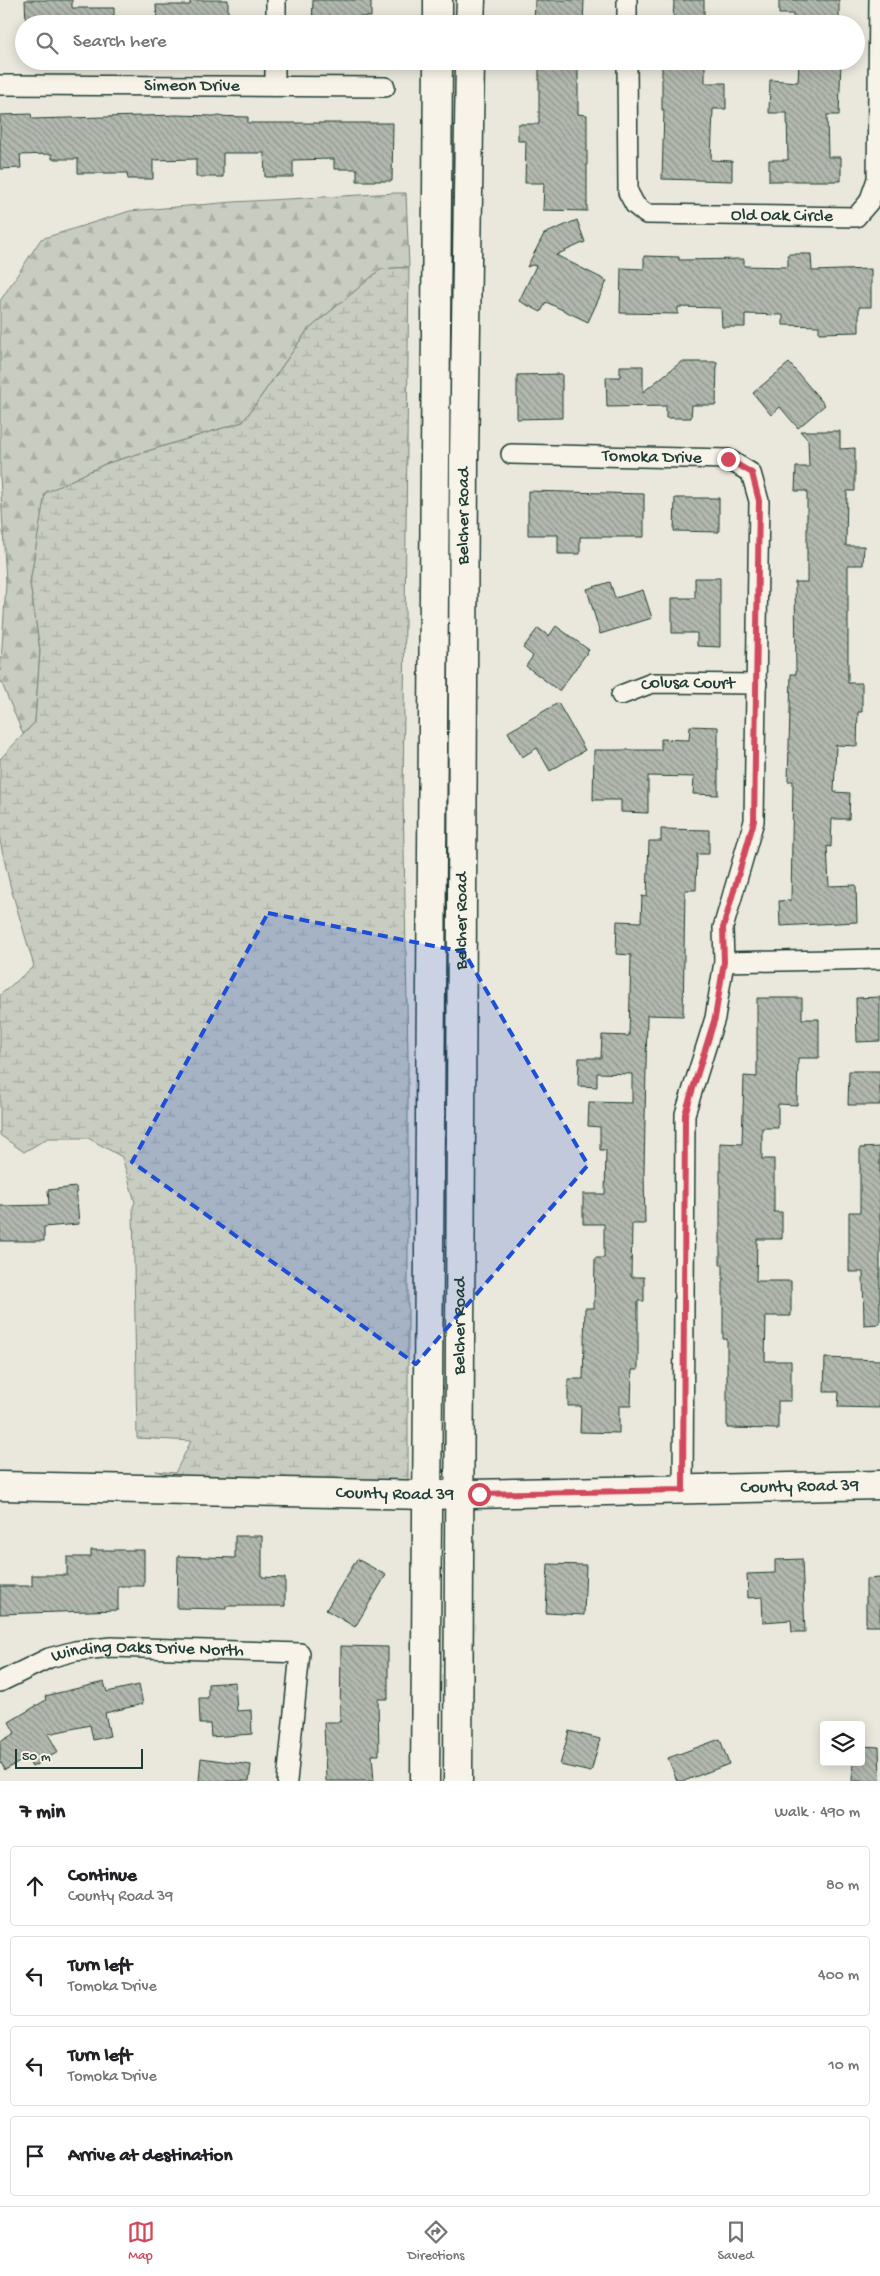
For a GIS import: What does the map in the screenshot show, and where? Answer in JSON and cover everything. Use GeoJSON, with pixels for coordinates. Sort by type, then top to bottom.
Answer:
{"type":"FeatureCollection","features":[{"type":"Feature","properties":{"kind":"main road"},"geometry":{"type":"LineString","coordinates":[[438,0],[438,15]]}},
{"type":"Feature","properties":{"kind":"main road"},"geometry":{"type":"LineString","coordinates":[[470,15],[471,0]]}},
{"type":"Feature","properties":{"kind":"main road","name":"Belcher Road"},"geometry":{"type":"LineString","coordinates":[[425,1781],[438,70]]}},
{"type":"Feature","properties":{"kind":"main road","name":"Belcher Road"},"geometry":{"type":"LineString","coordinates":[[458,1781],[464,469],[470,70]]}},
{"type":"Feature","properties":{"kind":"main road","name":"County Road 39"},"geometry":{"type":"LineString","coordinates":[[0,1486],[460,1494],[880,1485]]}},
{"type":"Feature","properties":{"kind":"street"},"geometry":{"type":"LineString","coordinates":[[276,0],[276,15]]}},
{"type":"Feature","properties":{"kind":"street"},"geometry":{"type":"LineString","coordinates":[[627,0],[627,15]]}},
{"type":"Feature","properties":{"kind":"street","name":"Old Oak Circle"},"geometry":{"type":"LineString","coordinates":[[627,70],[628,192],[635,205],[646,214],[856,217],[869,202],[878,179],[879,0]]}},
{"type":"Feature","properties":{"kind":"street"},"geometry":{"type":"LineString","coordinates":[[275,70],[275,86]]}},
{"type":"Feature","properties":{"kind":"street","name":"Simeon Drive"},"geometry":{"type":"LineString","coordinates":[[0,84],[386,87]]}},
{"type":"Feature","properties":{"kind":"street","name":"Tomoka Drive"},"geometry":{"type":"LineString","coordinates":[[511,454],[728,459],[752,473],[759,501],[754,821],[723,928],[724,962],[715,1018],[685,1114],[683,1490]]}},
{"type":"Feature","properties":{"kind":"street","name":"Colusa Court"},"geometry":{"type":"LineString","coordinates":[[621,695],[652,683],[757,684]]}},
{"type":"Feature","properties":{"kind":"street"},"geometry":{"type":"LineString","coordinates":[[724,962],[880,958]]}},
{"type":"Feature","properties":{"kind":"street","name":"Winding Oaks Drive North"},"geometry":{"type":"LineString","coordinates":[[0,1682],[49,1658],[75,1651],[102,1648],[300,1653],[287,1781]]}},
{"type":"Feature","properties":{"kind":"highlighted area"},"geometry":{"type":"Polygon","coordinates":[[[268,913],[464,952],[588,1165],[416,1364],[132,1162],[268,913]]]}},
{"type":"Feature","properties":{"kind":"green space"},"geometry":{"type":"Polygon","coordinates":[[[406,193],[409,267],[381,269],[307,331],[243,422],[105,464],[46,493],[30,583],[40,650],[35,722],[23,734],[0,679],[6,583],[0,475],[0,301],[41,239],[130,211],[233,202],[406,193]]]}},
{"type":"Feature","properties":{"kind":"green space"},"geometry":{"type":"Polygon","coordinates":[[[409,267],[403,796],[408,1056],[408,1484],[223,1481],[169,1475],[155,1471],[175,1473],[191,1441],[137,1438],[133,1207],[135,1202],[122,1157],[88,1138],[48,1138],[24,1152],[0,1135],[0,995],[34,966],[10,885],[0,841],[0,759],[35,722],[40,650],[30,583],[45,493],[105,464],[243,422],[307,331],[381,269],[409,267]]]}},
{"type":"Feature","properties":{"kind":"building"},"geometry":{"type":"Polygon","coordinates":[[[25,0],[72,0],[72,8],[114,8],[114,15],[26,15],[25,0]]]}},
{"type":"Feature","properties":{"kind":"building"},"geometry":{"type":"Polygon","coordinates":[[[190,0],[228,0],[228,15],[157,15],[156,5],[190,5],[190,0]]]}},
{"type":"Feature","properties":{"kind":"building"},"geometry":{"type":"Polygon","coordinates":[[[313,0],[371,0],[371,15],[312,15],[313,0]]]}},
{"type":"Feature","properties":{"kind":"building"},"geometry":{"type":"Polygon","coordinates":[[[535,0],[584,0],[583,15],[534,15],[535,0]]]}},
{"type":"Feature","properties":{"kind":"building"},"geometry":{"type":"Polygon","coordinates":[[[674,0],[704,0],[704,15],[673,15],[674,0]]]}},
{"type":"Feature","properties":{"kind":"building"},"geometry":{"type":"Polygon","coordinates":[[[779,0],[839,0],[839,15],[779,14],[779,0]]]}},
{"type":"Feature","properties":{"kind":"building"},"geometry":{"type":"Polygon","coordinates":[[[539,70],[578,70],[578,114],[587,115],[587,211],[543,210],[544,183],[525,183],[526,141],[518,141],[518,124],[539,124],[539,70]]]}},
{"type":"Feature","properties":{"kind":"building"},"geometry":{"type":"Polygon","coordinates":[[[662,70],[705,70],[705,83],[726,83],[726,109],[713,109],[711,160],[732,161],[732,181],[662,179],[664,110],[662,110],[662,70]]]}},
{"type":"Feature","properties":{"kind":"building"},"geometry":{"type":"Polygon","coordinates":[[[799,70],[841,70],[839,115],[827,115],[828,157],[841,157],[841,181],[769,181],[769,160],[788,160],[787,113],[769,113],[770,80],[798,82],[799,70]]]}},
{"type":"Feature","properties":{"kind":"building"},"geometry":{"type":"Polygon","coordinates":[[[31,114],[32,119],[177,115],[248,117],[248,123],[393,123],[392,181],[357,181],[357,169],[334,169],[334,159],[293,160],[293,177],[265,177],[264,153],[223,153],[223,177],[196,177],[196,159],[153,160],[153,179],[128,179],[127,173],[78,173],[78,159],[52,159],[52,154],[20,155],[21,168],[0,169],[0,115],[31,114]]]}},
{"type":"Feature","properties":{"kind":"building"},"geometry":{"type":"Polygon","coordinates":[[[577,220],[585,242],[556,255],[607,281],[588,322],[546,302],[541,312],[519,301],[536,266],[527,267],[544,234],[577,220]]]}},
{"type":"Feature","properties":{"kind":"building"},"geometry":{"type":"Polygon","coordinates":[[[788,254],[811,254],[812,271],[871,269],[871,307],[859,307],[859,332],[819,333],[819,326],[783,325],[783,315],[745,314],[745,327],[722,327],[721,308],[678,307],[678,314],[620,313],[621,268],[644,269],[644,256],[679,257],[679,260],[744,259],[744,266],[788,267],[788,254]]]}},
{"type":"Feature","properties":{"kind":"building"},"geometry":{"type":"Polygon","coordinates":[[[681,362],[717,362],[716,405],[692,405],[691,418],[666,418],[666,406],[607,407],[606,377],[620,377],[620,366],[643,366],[643,392],[681,362]]]}},
{"type":"Feature","properties":{"kind":"building"},"geometry":{"type":"Polygon","coordinates":[[[789,363],[825,405],[798,428],[780,407],[771,415],[753,393],[789,363]]]}},
{"type":"Feature","properties":{"kind":"building"},"geometry":{"type":"Polygon","coordinates":[[[562,374],[562,418],[517,419],[517,375],[562,374]]]}},
{"type":"Feature","properties":{"kind":"building"},"geometry":{"type":"Polygon","coordinates":[[[800,431],[840,431],[840,449],[855,448],[855,491],[847,491],[846,546],[864,546],[863,565],[848,565],[848,683],[862,683],[862,712],[858,712],[857,746],[836,745],[834,792],[850,793],[849,819],[832,819],[831,847],[827,846],[829,886],[856,885],[857,922],[780,926],[779,901],[791,900],[793,781],[788,781],[791,674],[796,674],[795,582],[807,582],[807,491],[795,491],[796,467],[809,467],[808,440],[800,431]]]}},
{"type":"Feature","properties":{"kind":"building"},"geometry":{"type":"Polygon","coordinates":[[[528,491],[644,494],[644,537],[580,537],[580,554],[558,554],[558,535],[528,535],[528,491]]]}},
{"type":"Feature","properties":{"kind":"building"},"geometry":{"type":"Polygon","coordinates":[[[675,498],[719,498],[719,532],[674,531],[675,498]]]}},
{"type":"Feature","properties":{"kind":"building"},"geometry":{"type":"Polygon","coordinates":[[[695,578],[720,578],[720,647],[697,646],[697,633],[672,633],[672,598],[695,598],[695,578]]]}},
{"type":"Feature","properties":{"kind":"building"},"geometry":{"type":"Polygon","coordinates":[[[610,582],[615,598],[643,590],[652,618],[600,634],[587,589],[610,582]]]}},
{"type":"Feature","properties":{"kind":"building"},"geometry":{"type":"Polygon","coordinates":[[[556,626],[589,650],[559,691],[526,666],[533,656],[523,648],[538,628],[549,636],[556,626]]]}},
{"type":"Feature","properties":{"kind":"building"},"geometry":{"type":"Polygon","coordinates":[[[558,703],[585,750],[550,771],[537,748],[522,757],[508,732],[558,703]]]}},
{"type":"Feature","properties":{"kind":"building"},"geometry":{"type":"Polygon","coordinates":[[[690,726],[718,727],[718,795],[693,794],[694,777],[648,776],[648,813],[621,812],[621,800],[593,800],[594,750],[661,750],[661,739],[689,740],[690,726]]]}},
{"type":"Feature","properties":{"kind":"building"},"geometry":{"type":"Polygon","coordinates":[[[661,829],[709,830],[709,854],[697,854],[696,890],[685,890],[683,1016],[647,1015],[645,1224],[632,1224],[631,1277],[644,1277],[644,1301],[638,1301],[638,1370],[632,1370],[631,1406],[619,1406],[619,1433],[580,1432],[581,1406],[568,1406],[568,1379],[583,1379],[585,1308],[594,1308],[595,1258],[604,1258],[604,1224],[583,1224],[583,1194],[605,1194],[606,1150],[600,1150],[600,1127],[588,1126],[589,1102],[632,1103],[632,1074],[597,1073],[597,1087],[578,1086],[579,1058],[601,1058],[602,1035],[629,1036],[631,955],[616,954],[617,921],[641,922],[642,896],[647,897],[649,841],[661,841],[661,829]]]}},
{"type":"Feature","properties":{"kind":"building"},"geometry":{"type":"Polygon","coordinates":[[[880,997],[880,1041],[857,1042],[856,998],[880,997]]]}},
{"type":"Feature","properties":{"kind":"building"},"geometry":{"type":"Polygon","coordinates":[[[757,998],[802,998],[802,1019],[819,1019],[819,1058],[798,1058],[797,1105],[778,1104],[778,1128],[762,1128],[762,1159],[774,1159],[774,1212],[782,1212],[782,1239],[757,1239],[756,1281],[791,1281],[791,1316],[766,1316],[765,1361],[791,1361],[791,1401],[778,1401],[778,1429],[727,1428],[727,1339],[723,1339],[723,1265],[720,1265],[720,1143],[742,1144],[744,1076],[757,1077],[757,998]]]}},
{"type":"Feature","properties":{"kind":"building"},"geometry":{"type":"Polygon","coordinates":[[[849,1071],[880,1071],[880,1105],[848,1105],[849,1071]]]}},
{"type":"Feature","properties":{"kind":"building"},"geometry":{"type":"Polygon","coordinates":[[[880,1147],[880,1324],[864,1325],[863,1272],[849,1272],[849,1212],[860,1212],[860,1148],[880,1147]]]}},
{"type":"Feature","properties":{"kind":"building"},"geometry":{"type":"Polygon","coordinates":[[[76,1187],[79,1224],[44,1227],[44,1241],[0,1241],[0,1206],[49,1205],[48,1190],[76,1187]]]}},
{"type":"Feature","properties":{"kind":"building"},"geometry":{"type":"Polygon","coordinates":[[[825,1358],[880,1360],[879,1408],[838,1407],[839,1392],[824,1392],[825,1358]]]}},
{"type":"Feature","properties":{"kind":"building"},"geometry":{"type":"Polygon","coordinates":[[[235,1536],[262,1536],[262,1577],[285,1578],[285,1606],[226,1606],[226,1609],[177,1608],[178,1556],[235,1558],[235,1536]]]}},
{"type":"Feature","properties":{"kind":"building"},"geometry":{"type":"Polygon","coordinates":[[[91,1550],[144,1550],[144,1586],[118,1586],[118,1610],[0,1614],[0,1586],[32,1586],[32,1575],[67,1575],[67,1557],[91,1557],[91,1550]]]}},
{"type":"Feature","properties":{"kind":"building"},"geometry":{"type":"Polygon","coordinates":[[[357,1559],[386,1575],[355,1627],[326,1610],[357,1559]]]}},
{"type":"Feature","properties":{"kind":"building"},"geometry":{"type":"Polygon","coordinates":[[[802,1559],[805,1632],[792,1632],[791,1620],[763,1622],[762,1597],[748,1598],[747,1574],[775,1573],[775,1560],[802,1559]]]}},
{"type":"Feature","properties":{"kind":"building"},"geometry":{"type":"Polygon","coordinates":[[[548,1564],[586,1565],[584,1615],[546,1613],[548,1564]]]}},
{"type":"Feature","properties":{"kind":"building"},"geometry":{"type":"Polygon","coordinates":[[[880,1578],[880,1626],[866,1626],[866,1579],[880,1578]]]}},
{"type":"Feature","properties":{"kind":"building"},"geometry":{"type":"Polygon","coordinates":[[[341,1646],[388,1647],[388,1699],[378,1699],[379,1755],[372,1755],[374,1781],[326,1781],[324,1722],[340,1722],[341,1646]]]}},
{"type":"Feature","properties":{"kind":"building"},"geometry":{"type":"Polygon","coordinates":[[[104,1682],[107,1692],[139,1685],[143,1704],[105,1713],[110,1736],[93,1740],[90,1725],[48,1734],[58,1752],[32,1767],[27,1758],[5,1770],[0,1761],[0,1742],[15,1733],[9,1722],[46,1700],[45,1696],[104,1682]]]}},
{"type":"Feature","properties":{"kind":"building"},"geometry":{"type":"Polygon","coordinates":[[[235,1682],[237,1711],[251,1710],[252,1734],[211,1737],[210,1724],[200,1724],[199,1698],[208,1698],[208,1684],[235,1682]]]}},
{"type":"Feature","properties":{"kind":"building"},"geometry":{"type":"Polygon","coordinates":[[[569,1731],[600,1739],[591,1772],[560,1765],[569,1731]]]}},
{"type":"Feature","properties":{"kind":"building"},"geometry":{"type":"Polygon","coordinates":[[[720,1739],[729,1764],[684,1781],[677,1781],[668,1758],[720,1739]]]}},
{"type":"Feature","properties":{"kind":"building"},"geometry":{"type":"Polygon","coordinates":[[[865,1746],[879,1747],[880,1781],[852,1781],[853,1766],[865,1766],[865,1746]]]}},
{"type":"Feature","properties":{"kind":"building"},"geometry":{"type":"Polygon","coordinates":[[[201,1758],[251,1765],[249,1781],[199,1781],[201,1758]]]}},
{"type":"Feature","properties":{"kind":"route"},"geometry":{"type":"LineString","coordinates":[[479,1494],[683,1490],[685,1114],[715,1018],[724,962],[723,928],[754,821],[759,501],[752,473],[728,459]]}}]}
